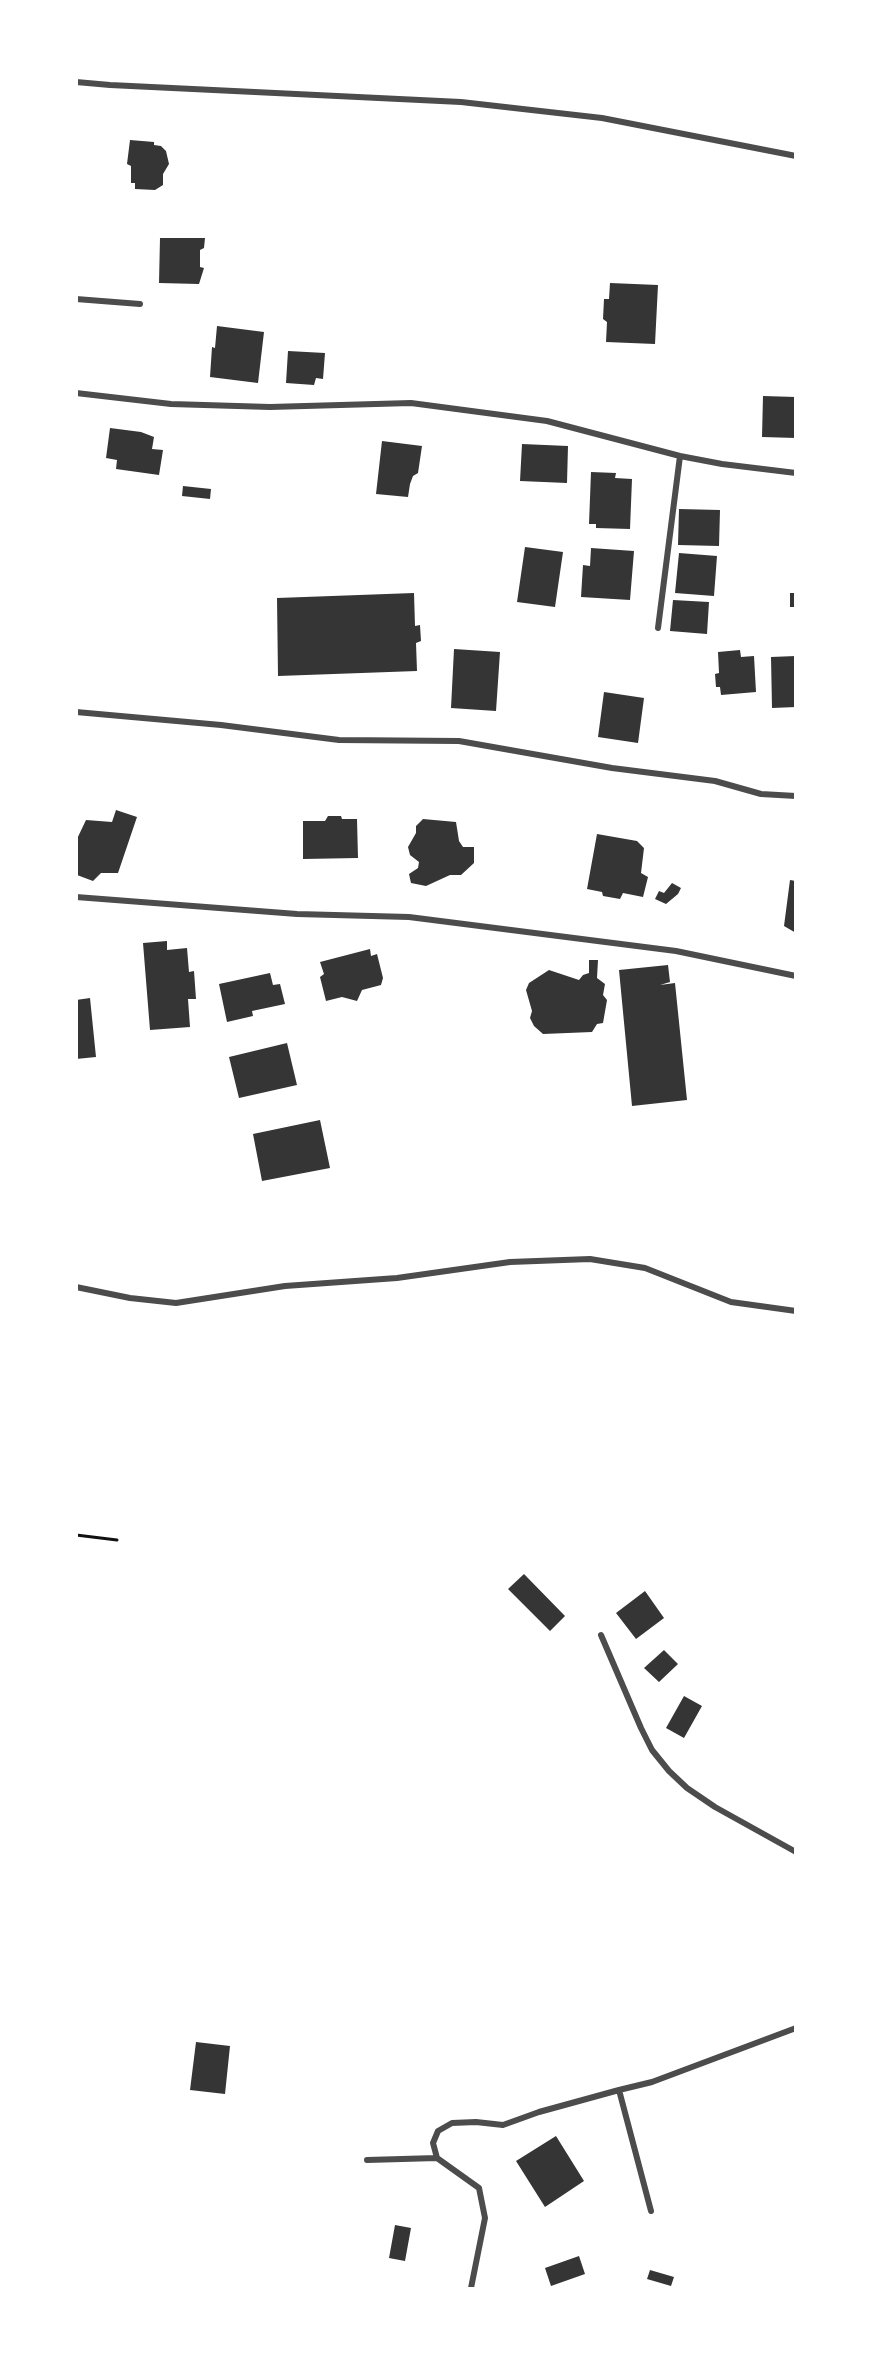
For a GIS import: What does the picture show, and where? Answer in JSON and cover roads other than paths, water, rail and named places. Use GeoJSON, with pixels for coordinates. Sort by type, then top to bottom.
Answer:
{"type":"FeatureCollection","features":[{"type":"Feature","properties":{"kind":"street"},"geometry":{"type":"LineString","coordinates":[[76,82],[110,86],[461,102],[602,118],[795,156]]}},
{"type":"Feature","properties":{"kind":"street"},"geometry":{"type":"LineString","coordinates":[[76,299],[140,304]]}},
{"type":"Feature","properties":{"kind":"street"},"geometry":{"type":"LineString","coordinates":[[76,393],[171,404],[270,407],[411,403],[548,421],[680,456],[795,473]]}},
{"type":"Feature","properties":{"kind":"street"},"geometry":{"type":"LineString","coordinates":[[658,628],[680,456]]}},
{"type":"Feature","properties":{"kind":"street"},"geometry":{"type":"LineString","coordinates":[[76,712],[221,725],[339,740],[459,741],[612,768],[715,781],[761,794],[795,796]]}},
{"type":"Feature","properties":{"kind":"street"},"geometry":{"type":"LineString","coordinates":[[76,897],[297,914],[420,918],[675,951],[795,976]]}},
{"type":"Feature","properties":{"kind":"street"},"geometry":{"type":"LineString","coordinates":[[76,1287],[130,1298],[176,1303],[296,1285],[397,1278],[510,1262],[579,1259],[645,1268],[731,1302],[795,1311]]}},
{"type":"Feature","properties":{"kind":"street"},"geometry":{"type":"LineString","coordinates":[[601,1635],[652,1750],[669,1771],[687,1788],[716,1807],[795,1851]]}},
{"type":"Feature","properties":{"kind":"street"},"geometry":{"type":"LineString","coordinates":[[437,2158],[433,2143],[438,2131],[452,2123],[476,2122],[503,2125],[539,2112],[652,2082],[795,2028]]}},
{"type":"Feature","properties":{"kind":"street"},"geometry":{"type":"LineString","coordinates":[[619,2090],[651,2211]]}},
{"type":"Feature","properties":{"kind":"street"},"geometry":{"type":"LineString","coordinates":[[367,2160],[437,2158],[479,2188],[485,2218],[471,2289]]}}]}
